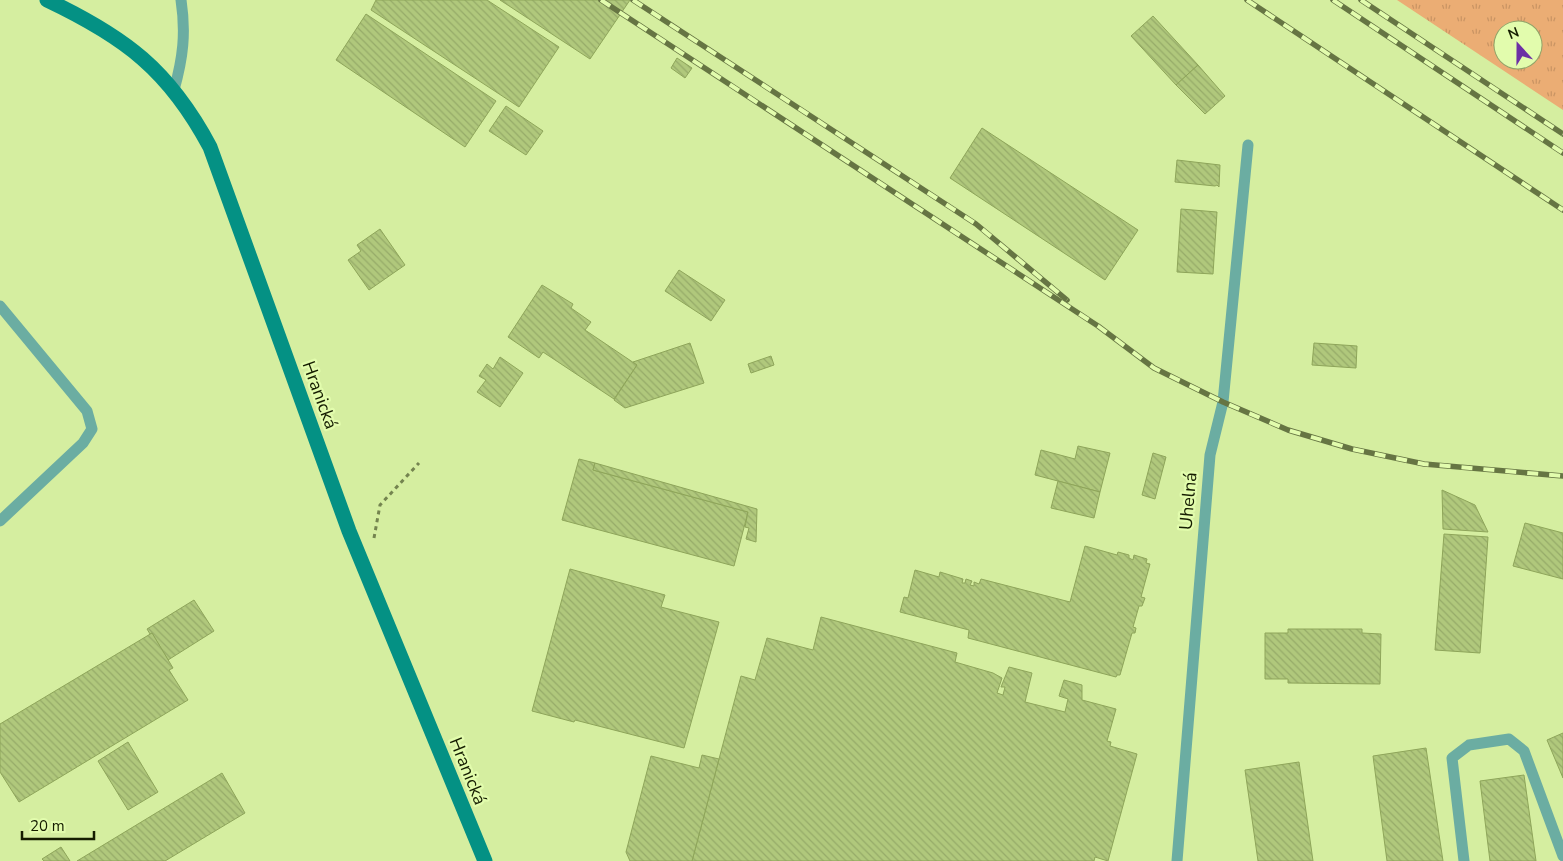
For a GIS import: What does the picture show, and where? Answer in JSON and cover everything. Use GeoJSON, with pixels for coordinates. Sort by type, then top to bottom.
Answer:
{"type":"FeatureCollection","features":[{"type":"Feature","properties":{"kind":"street","name":"Hranická"},"geometry":{"type":"LineString","coordinates":[[47,0],[105,31],[136,52],[155,69],[174,90],[194,118],[210,147],[349,531],[485,861]]}},
{"type":"Feature","properties":{"kind":"lane"},"geometry":{"type":"LineString","coordinates":[[174,90],[181,66],[184,40],[180,0]]}},
{"type":"Feature","properties":{"kind":"lane","name":"Uhelná"},"geometry":{"type":"LineString","coordinates":[[1177,861],[1210,455],[1223,402],[1248,145]]}},
{"type":"Feature","properties":{"kind":"lane"},"geometry":{"type":"LineString","coordinates":[[0,306],[87,411],[92,429],[83,443],[0,521]]}},
{"type":"Feature","properties":{"kind":"lane"},"geometry":{"type":"LineString","coordinates":[[1464,861],[1452,758],[1469,745],[1509,739],[1524,752],[1563,856]]}},
{"type":"Feature","properties":{"kind":"path"},"geometry":{"type":"LineString","coordinates":[[376,546],[374,538],[380,505],[419,463]]}},
{"type":"Feature","properties":{"kind":"green space"},"geometry":{"type":"Polygon","coordinates":[[[1397,0],[1563,0],[1563,110],[1503,70],[1543,70],[1543,20],[1493,20],[1493,64],[1397,0]]]}},
{"type":"Feature","properties":{"kind":"building"},"geometry":{"type":"Polygon","coordinates":[[[376,0],[487,0],[559,47],[519,107],[371,10],[376,0]]]}},
{"type":"Feature","properties":{"kind":"building"},"geometry":{"type":"Polygon","coordinates":[[[500,0],[630,0],[590,59],[500,0]]]}},
{"type":"Feature","properties":{"kind":"building"},"geometry":{"type":"Polygon","coordinates":[[[366,14],[496,101],[465,147],[336,60],[366,14]]]}},
{"type":"Feature","properties":{"kind":"building"},"geometry":{"type":"Polygon","coordinates":[[[1153,16],[1198,65],[1176,85],[1131,36],[1153,16]]]}},
{"type":"Feature","properties":{"kind":"building"},"geometry":{"type":"Polygon","coordinates":[[[677,58],[692,68],[685,78],[671,68],[677,58]]]}},
{"type":"Feature","properties":{"kind":"building"},"geometry":{"type":"Polygon","coordinates":[[[1198,65],[1225,96],[1205,114],[1176,85],[1198,65]]]}},
{"type":"Feature","properties":{"kind":"building"},"geometry":{"type":"Polygon","coordinates":[[[506,106],[543,131],[526,155],[489,131],[506,106]]]}},
{"type":"Feature","properties":{"kind":"building"},"geometry":{"type":"Polygon","coordinates":[[[982,128],[1138,230],[1105,280],[950,178],[982,128]]]}},
{"type":"Feature","properties":{"kind":"building"},"geometry":{"type":"Polygon","coordinates":[[[1177,160],[1220,165],[1219,187],[1217,185],[1175,182],[1177,160]]]}},
{"type":"Feature","properties":{"kind":"building"},"geometry":{"type":"Polygon","coordinates":[[[1181,209],[1217,212],[1213,274],[1177,272],[1181,209]]]}},
{"type":"Feature","properties":{"kind":"building"},"geometry":{"type":"Polygon","coordinates":[[[380,229],[405,265],[369,290],[348,260],[361,251],[357,245],[380,229]]]}},
{"type":"Feature","properties":{"kind":"building"},"geometry":{"type":"Polygon","coordinates":[[[679,270],[725,300],[711,321],[665,291],[679,270]]]}},
{"type":"Feature","properties":{"kind":"building"},"geometry":{"type":"Polygon","coordinates":[[[542,285],[573,304],[571,308],[591,322],[585,330],[637,365],[614,399],[543,352],[539,358],[508,337],[542,285]]]}},
{"type":"Feature","properties":{"kind":"building"},"geometry":{"type":"Polygon","coordinates":[[[690,343],[704,383],[625,408],[614,400],[637,365],[633,362],[690,343]]]}},
{"type":"Feature","properties":{"kind":"building"},"geometry":{"type":"Polygon","coordinates":[[[1314,343],[1357,346],[1356,368],[1312,365],[1314,343]]]}},
{"type":"Feature","properties":{"kind":"building"},"geometry":{"type":"Polygon","coordinates":[[[771,356],[774,365],[751,373],[748,364],[771,356]]]}},
{"type":"Feature","properties":{"kind":"building"},"geometry":{"type":"Polygon","coordinates":[[[500,357],[523,373],[500,407],[477,392],[486,380],[479,376],[487,364],[493,369],[500,357]]]}},
{"type":"Feature","properties":{"kind":"building"},"geometry":{"type":"Polygon","coordinates":[[[1078,446],[1110,453],[1100,492],[1035,475],[1041,450],[1075,459],[1078,446]]]}},
{"type":"Feature","properties":{"kind":"building"},"geometry":{"type":"Polygon","coordinates":[[[1153,453],[1166,457],[1155,499],[1142,495],[1153,453]]]}},
{"type":"Feature","properties":{"kind":"building"},"geometry":{"type":"Polygon","coordinates":[[[579,459],[595,463],[593,470],[748,512],[734,566],[562,520],[579,459]]]}},
{"type":"Feature","properties":{"kind":"building"},"geometry":{"type":"Polygon","coordinates":[[[595,463],[757,509],[756,542],[746,539],[749,528],[745,527],[748,512],[593,470],[595,463]]]}},
{"type":"Feature","properties":{"kind":"building"},"geometry":{"type":"Polygon","coordinates":[[[1058,481],[1100,492],[1094,518],[1051,508],[1058,481]]]}},
{"type":"Feature","properties":{"kind":"building"},"geometry":{"type":"Polygon","coordinates":[[[1442,490],[1475,505],[1488,532],[1443,529],[1442,490]]]}},
{"type":"Feature","properties":{"kind":"building"},"geometry":{"type":"Polygon","coordinates":[[[1525,523],[1563,533],[1563,579],[1513,566],[1525,523]]]}},
{"type":"Feature","properties":{"kind":"building"},"geometry":{"type":"Polygon","coordinates":[[[1444,534],[1488,537],[1480,653],[1435,650],[1444,534]]]}},
{"type":"Feature","properties":{"kind":"building"},"geometry":{"type":"Polygon","coordinates":[[[1085,546],[1117,555],[1118,552],[1129,555],[1129,558],[1133,560],[1134,555],[1147,559],[1146,563],[1150,564],[1141,597],[1145,598],[1142,606],[1139,606],[1133,627],[1136,628],[1135,633],[1132,633],[1120,675],[1116,677],[968,638],[969,630],[900,612],[904,597],[908,598],[915,570],[939,577],[940,572],[963,579],[962,583],[965,583],[966,579],[972,581],[970,585],[974,586],[974,582],[979,584],[981,579],[1070,602],[1085,546]]]}},
{"type":"Feature","properties":{"kind":"building"},"geometry":{"type":"Polygon","coordinates":[[[570,569],[665,595],[661,607],[719,622],[684,748],[532,711],[570,569]]]}},
{"type":"Feature","properties":{"kind":"building"},"geometry":{"type":"Polygon","coordinates":[[[194,600],[214,631],[168,660],[152,633],[150,634],[147,629],[194,600]]]}},
{"type":"Feature","properties":{"kind":"building"},"geometry":{"type":"Polygon","coordinates":[[[821,617],[957,653],[955,662],[993,673],[1002,678],[997,693],[1003,695],[1005,687],[1001,687],[1009,667],[1032,673],[1025,702],[1065,712],[1068,699],[1059,696],[1064,680],[1082,685],[1082,700],[1116,709],[1107,741],[1111,742],[1110,746],[1137,754],[1108,861],[1095,857],[1094,861],[692,861],[741,676],[755,680],[767,638],[813,650],[821,617]]]}},
{"type":"Feature","properties":{"kind":"building"},"geometry":{"type":"Polygon","coordinates":[[[1288,629],[1362,629],[1362,633],[1381,634],[1380,684],[1288,683],[1288,679],[1265,679],[1265,633],[1288,633],[1288,629]]]}},
{"type":"Feature","properties":{"kind":"building"},"geometry":{"type":"Polygon","coordinates":[[[152,633],[173,668],[169,670],[188,700],[19,802],[0,772],[0,724],[152,633]]]}},
{"type":"Feature","properties":{"kind":"building"},"geometry":{"type":"Polygon","coordinates":[[[1563,733],[1563,778],[1547,740],[1563,733]]]}},
{"type":"Feature","properties":{"kind":"building"},"geometry":{"type":"Polygon","coordinates":[[[128,742],[158,792],[128,810],[98,761],[128,742]]]}},
{"type":"Feature","properties":{"kind":"building"},"geometry":{"type":"Polygon","coordinates":[[[1426,748],[1443,861],[1387,861],[1373,756],[1426,748]]]}},
{"type":"Feature","properties":{"kind":"building"},"geometry":{"type":"Polygon","coordinates":[[[702,755],[719,759],[692,861],[630,861],[626,852],[651,756],[699,768],[702,755]]]}},
{"type":"Feature","properties":{"kind":"building"},"geometry":{"type":"Polygon","coordinates":[[[1299,762],[1313,861],[1258,861],[1245,770],[1299,762]]]}},
{"type":"Feature","properties":{"kind":"building"},"geometry":{"type":"Polygon","coordinates":[[[222,773],[245,813],[165,861],[77,861],[222,773]]]}},
{"type":"Feature","properties":{"kind":"building"},"geometry":{"type":"Polygon","coordinates":[[[1524,775],[1536,861],[1490,861],[1480,781],[1524,775]]]}},
{"type":"Feature","properties":{"kind":"building"},"geometry":{"type":"Polygon","coordinates":[[[61,847],[70,861],[44,861],[42,859],[61,847]]]}},
{"type":"Feature","properties":{"kind":"railway"},"geometry":{"type":"LineString","coordinates":[[601,0],[1098,326],[1154,368],[1223,402],[1288,430],[1352,449],[1424,464],[1563,476]]}},
{"type":"Feature","properties":{"kind":"railway"},"geometry":{"type":"LineString","coordinates":[[633,0],[976,224],[1067,300]]}},
{"type":"Feature","properties":{"kind":"railway"},"geometry":{"type":"LineString","coordinates":[[1247,0],[1563,210]]}},
{"type":"Feature","properties":{"kind":"railway"},"geometry":{"type":"LineString","coordinates":[[1333,0],[1563,153]]}},
{"type":"Feature","properties":{"kind":"railway"},"geometry":{"type":"LineString","coordinates":[[1361,0],[1563,134]]}}]}
